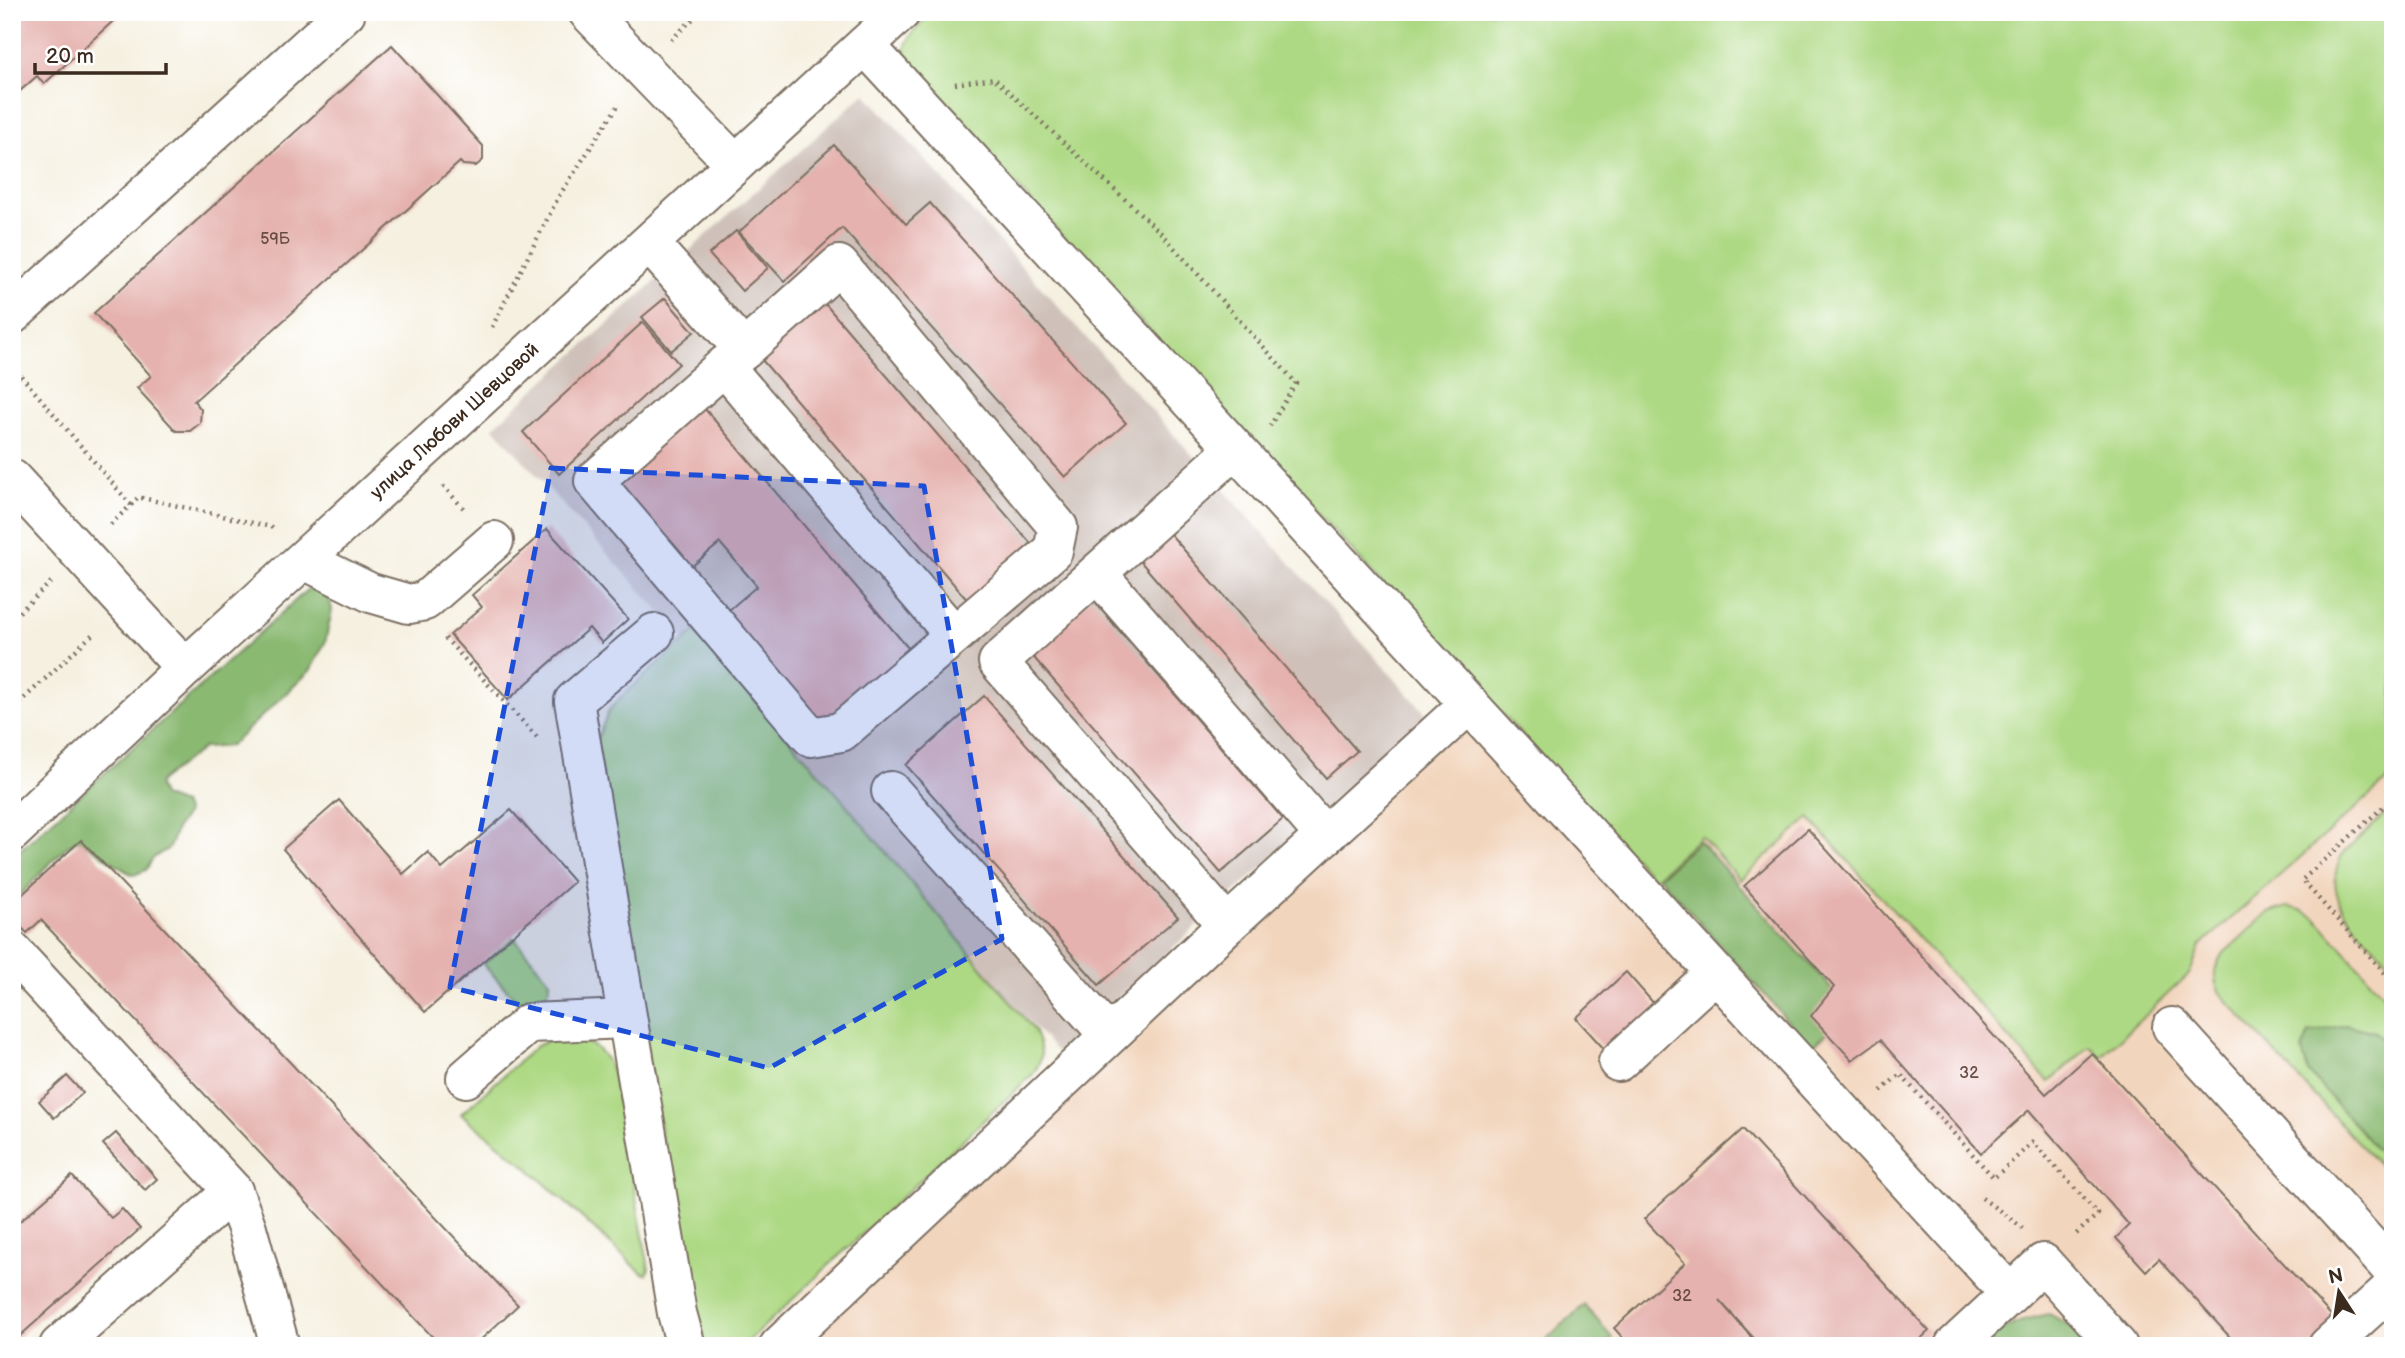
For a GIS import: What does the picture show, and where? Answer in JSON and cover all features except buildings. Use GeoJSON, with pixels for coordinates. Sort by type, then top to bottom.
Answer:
{"type":"FeatureCollection","features":[{"type":"Feature","properties":{"kind":"street"},"geometry":{"type":"LineString","coordinates":[[12,315],[345,12]]}},
{"type":"Feature","properties":{"kind":"street"},"geometry":{"type":"LineString","coordinates":[[588,12],[735,164]]}},
{"type":"Feature","properties":{"kind":"street","name":"улица Любови Шевцовой"},"geometry":{"type":"LineString","coordinates":[[12,832],[185,668],[901,12]]}},
{"type":"Feature","properties":{"kind":"street"},"geometry":{"type":"LineString","coordinates":[[865,45],[2010,1294]]}},
{"type":"Feature","properties":{"kind":"street"},"geometry":{"type":"LineString","coordinates":[[650,244],[734,358],[954,635]]}},
{"type":"Feature","properties":{"kind":"street"},"geometry":{"type":"LineString","coordinates":[[839,265],[1058,527],[1053,551],[841,732],[811,737],[594,481],[734,358],[839,265]]}},
{"type":"Feature","properties":{"kind":"street"},"geometry":{"type":"LineString","coordinates":[[1227,925],[998,662],[1097,573],[1242,456]]}},
{"type":"Feature","properties":{"kind":"street"},"geometry":{"type":"LineString","coordinates":[[12,479],[185,668]]}},
{"type":"Feature","properties":{"kind":"street"},"geometry":{"type":"LineString","coordinates":[[304,560],[371,593],[409,604],[425,601],[494,541]]}},
{"type":"Feature","properties":{"kind":"street"},"geometry":{"type":"LineString","coordinates":[[1097,573],[1325,836]]}},
{"type":"Feature","properties":{"kind":"street"},"geometry":{"type":"LineString","coordinates":[[654,633],[574,701],[677,1312],[686,1346]]}},
{"type":"Feature","properties":{"kind":"street"},"geometry":{"type":"LineString","coordinates":[[779,1346],[1108,1035],[1469,704]]}},
{"type":"Feature","properties":{"kind":"street"},"geometry":{"type":"LineString","coordinates":[[891,791],[1108,1035]]}},
{"type":"Feature","properties":{"kind":"street"},"geometry":{"type":"LineString","coordinates":[[12,951],[233,1191],[247,1228],[280,1346]]}},
{"type":"Feature","properties":{"kind":"street"},"geometry":{"type":"LineString","coordinates":[[1618,1062],[1715,973]]}},
{"type":"Feature","properties":{"kind":"street"},"geometry":{"type":"LineString","coordinates":[[466,1078],[529,1023],[627,1019]]}},
{"type":"Feature","properties":{"kind":"street"},"geometry":{"type":"LineString","coordinates":[[2172,1027],[2393,1271]]}},
{"type":"Feature","properties":{"kind":"street"},"geometry":{"type":"LineString","coordinates":[[59,1346],[233,1191]]}},
{"type":"Feature","properties":{"kind":"street"},"geometry":{"type":"LineString","coordinates":[[1954,1346],[2043,1263],[2118,1346]]}},
{"type":"Feature","properties":{"kind":"street"},"geometry":{"type":"LineString","coordinates":[[2328,1346],[2393,1287]]}},
{"type":"Feature","properties":{"kind":"path"},"geometry":{"type":"LineString","coordinates":[[489,331],[559,196],[642,68]]}},
{"type":"Feature","properties":{"kind":"path"},"geometry":{"type":"LineString","coordinates":[[907,91],[994,78],[1159,231],[1296,383],[1242,456]]}},
{"type":"Feature","properties":{"kind":"path"},"geometry":{"type":"LineString","coordinates":[[131,505],[138,497],[271,527],[282,518]]}},
{"type":"Feature","properties":{"kind":"path"},"geometry":{"type":"LineString","coordinates":[[12,709],[126,603]]}},
{"type":"Feature","properties":{"kind":"path"},"geometry":{"type":"LineString","coordinates":[[442,634],[541,741]]}},
{"type":"Feature","properties":{"kind":"path"},"geometry":{"type":"LineString","coordinates":[[2393,798],[2302,880],[2393,982]]}},
{"type":"Feature","properties":{"kind":"path"},"geometry":{"type":"LineString","coordinates":[[1850,1120],[1900,1074],[1994,1178],[2033,1142],[2098,1214],[2043,1263]]}},
{"type":"Feature","properties":{"kind":"highlighted area"},"geometry":{"type":"Polygon","coordinates":[[[551,468],[924,486],[1002,939],[769,1068],[450,987],[551,468]]]}},
{"type":"Feature","properties":{"kind":"shaded area"},"geometry":{"type":"Polygon","coordinates":[[[2393,62],[2393,1346],[748,1346],[1506,650],[2393,62]]]}},
{"type":"Feature","properties":{"kind":"shaded area"},"geometry":{"type":"Polygon","coordinates":[[[865,93],[1429,717],[1057,1052],[493,427],[865,93]]]}},
{"type":"Feature","properties":{"kind":"green space"},"geometry":{"type":"Polygon","coordinates":[[[934,12],[2393,12],[2393,775],[2200,946],[2190,973],[2101,1057],[2090,1046],[2049,1082],[1809,818],[1740,880],[1701,836],[1654,879],[905,65],[905,48],[911,35],[934,12]]]}},
{"type":"Feature","properties":{"kind":"green space"},"geometry":{"type":"Polygon","coordinates":[[[314,587],[329,597],[332,610],[325,643],[310,671],[230,746],[203,748],[160,781],[158,785],[162,796],[183,804],[187,813],[177,827],[169,848],[153,858],[146,870],[134,875],[77,840],[64,849],[12,900],[12,857],[308,589],[314,587]]]}},
{"type":"Feature","properties":{"kind":"green space"},"geometry":{"type":"Polygon","coordinates":[[[695,632],[838,795],[1034,1030],[1041,1052],[1033,1074],[743,1346],[696,1346],[596,742],[609,710],[695,632]]]}},
{"type":"Feature","properties":{"kind":"green space"},"geometry":{"type":"Polygon","coordinates":[[[2393,807],[2393,966],[2347,915],[2335,885],[2337,869],[2344,852],[2393,807]]]}},
{"type":"Feature","properties":{"kind":"green space"},"geometry":{"type":"Polygon","coordinates":[[[1699,841],[1852,1011],[1811,1047],[1659,877],[1699,841]]]}},
{"type":"Feature","properties":{"kind":"green space"},"geometry":{"type":"Polygon","coordinates":[[[2287,907],[2301,910],[2316,918],[2393,1006],[2393,1181],[2217,988],[2216,968],[2224,953],[2268,913],[2287,907]]]}},
{"type":"Feature","properties":{"kind":"green space"},"geometry":{"type":"Polygon","coordinates":[[[514,938],[550,981],[547,993],[535,1002],[518,1002],[483,964],[514,938]]]}},
{"type":"Feature","properties":{"kind":"green space"},"geometry":{"type":"Polygon","coordinates":[[[2346,1025],[2375,1032],[2393,1049],[2393,1168],[2308,1072],[2302,1050],[2309,1033],[2346,1025]]]}},
{"type":"Feature","properties":{"kind":"green space"},"geometry":{"type":"Polygon","coordinates":[[[571,1038],[598,1049],[613,1074],[649,1269],[647,1274],[642,1273],[528,1168],[461,1114],[536,1046],[548,1041],[571,1038]]]}},
{"type":"Feature","properties":{"kind":"green space"},"geometry":{"type":"Polygon","coordinates":[[[1584,1305],[1613,1338],[1605,1346],[1539,1346],[1584,1305]]]}},
{"type":"Feature","properties":{"kind":"green space"},"geometry":{"type":"Polygon","coordinates":[[[2049,1314],[2071,1326],[2093,1346],[1982,1346],[1997,1333],[2013,1325],[2049,1314]]]}}]}
